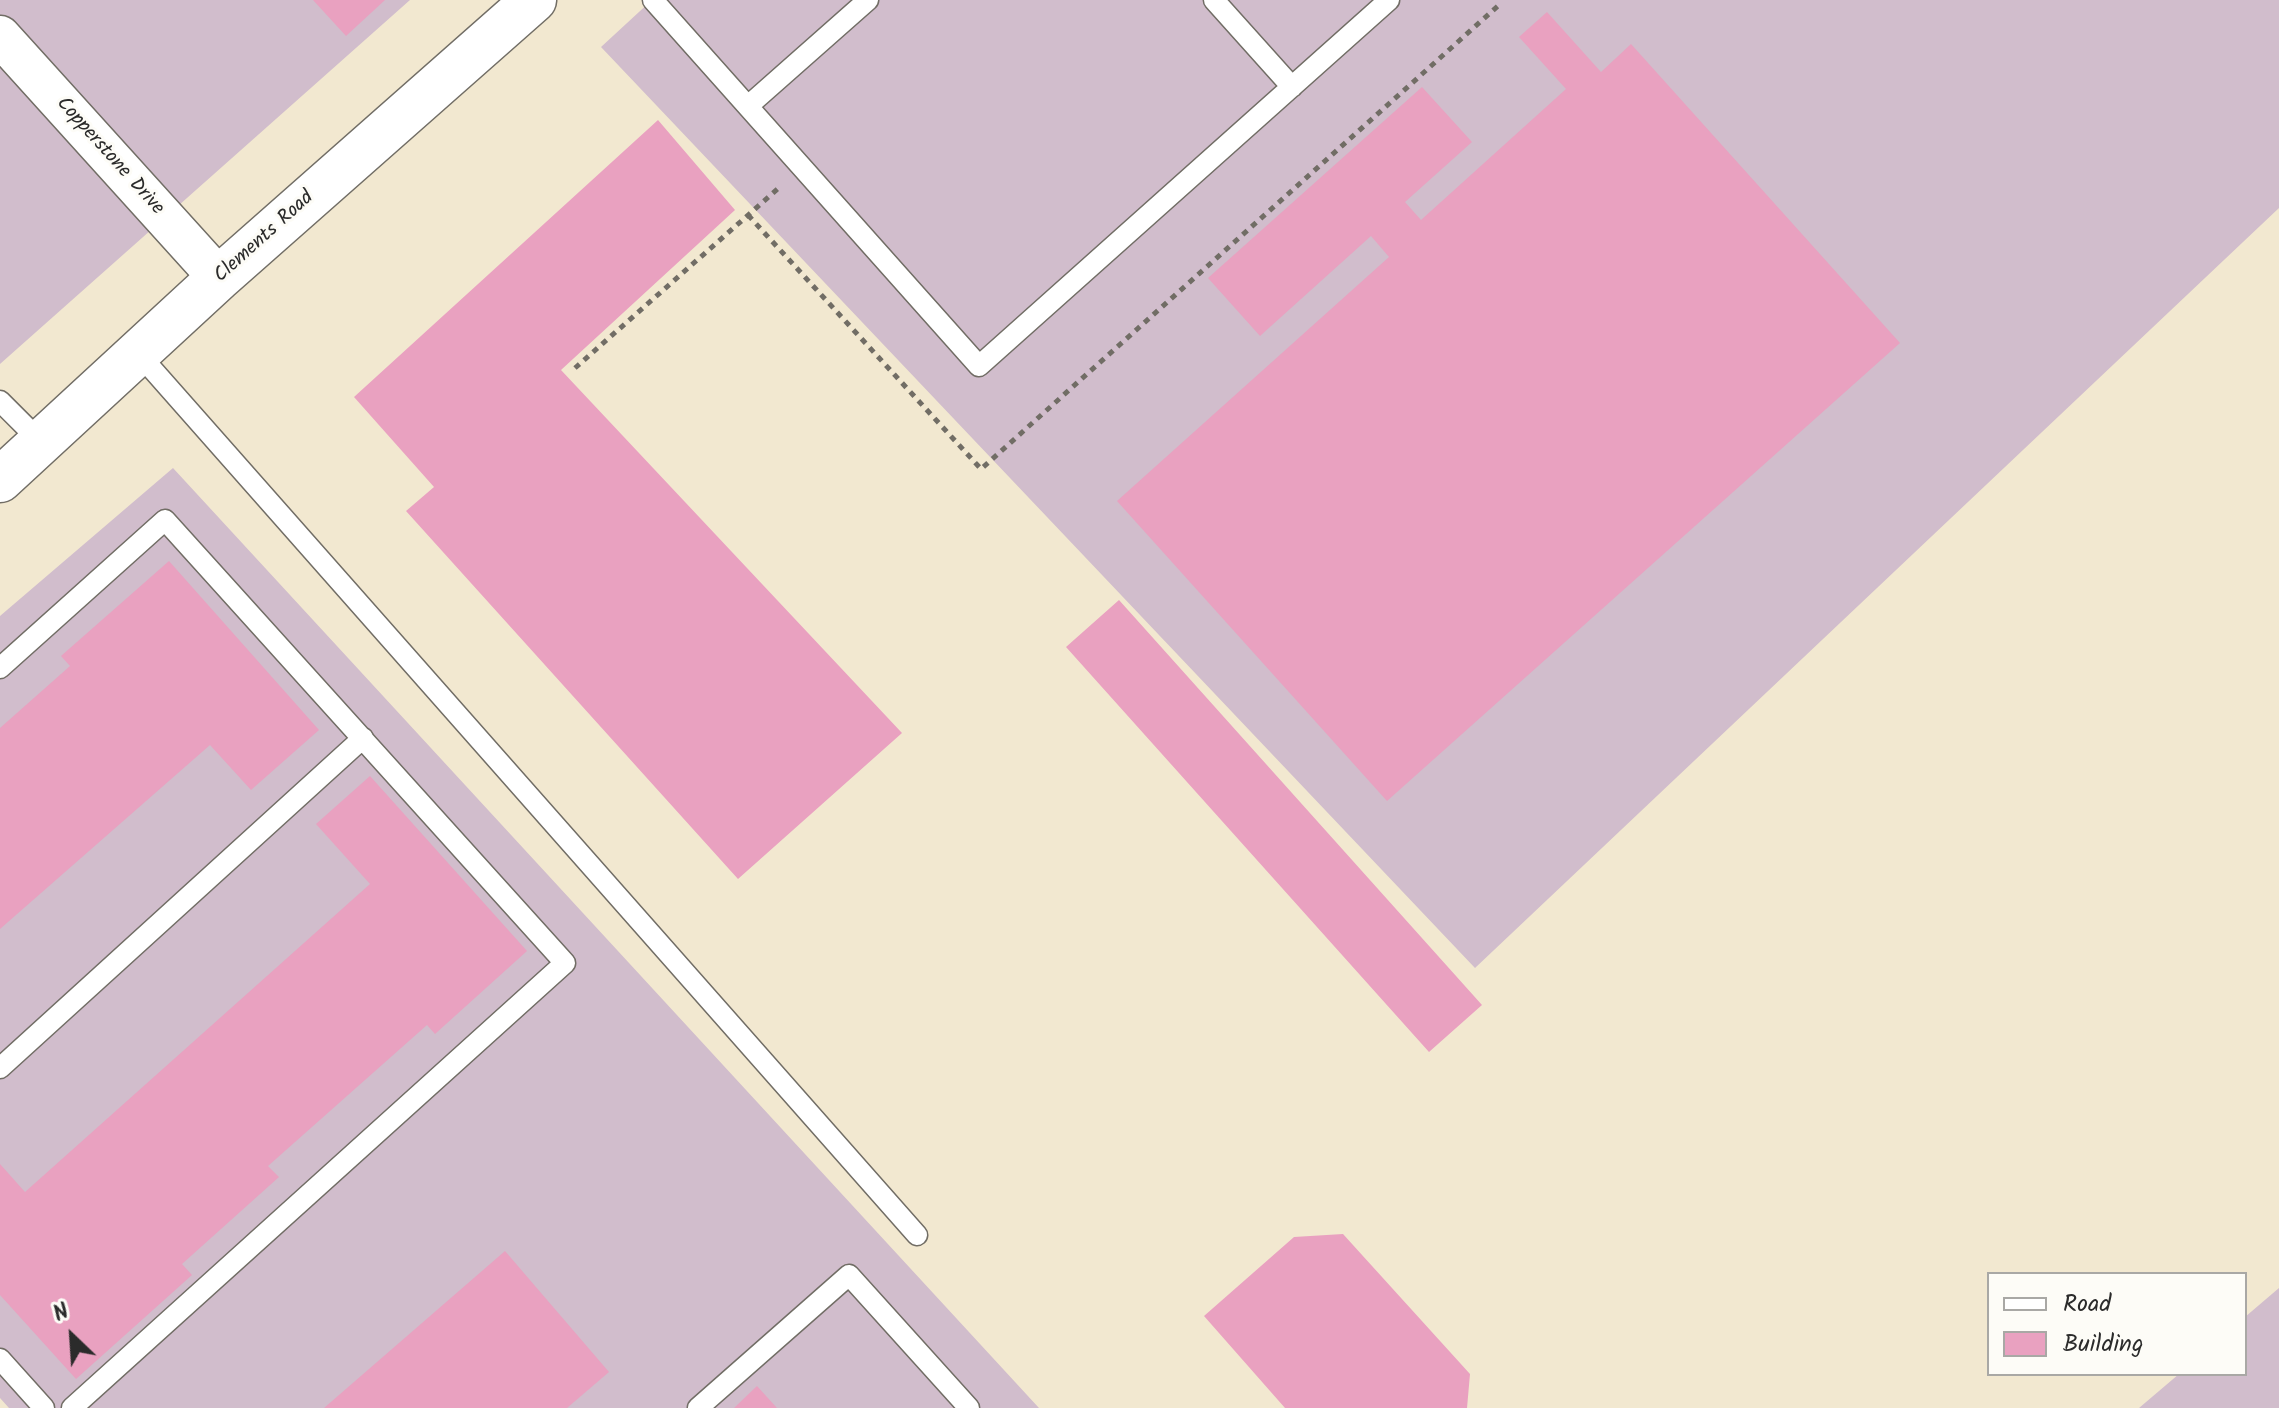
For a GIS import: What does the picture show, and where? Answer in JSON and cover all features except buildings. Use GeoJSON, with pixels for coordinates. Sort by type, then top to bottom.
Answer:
{"type":"FeatureCollection","features":[{"type":"Feature","properties":{"kind":"street","name":"Clements Road"},"geometry":{"type":"LineString","coordinates":[[0,480],[219,278],[534,0]]}},
{"type":"Feature","properties":{"kind":"street","name":"Copperstone Drive"},"geometry":{"type":"LineString","coordinates":[[0,36],[219,278]]}},
{"type":"Feature","properties":{"kind":"lane"},"geometry":{"type":"LineString","coordinates":[[653,0],[979,366],[1389,0]]}},
{"type":"Feature","properties":{"kind":"lane"},"geometry":{"type":"LineString","coordinates":[[748,106],[868,0]]}},
{"type":"Feature","properties":{"kind":"lane"},"geometry":{"type":"LineString","coordinates":[[1214,0],[1292,87]]}},
{"type":"Feature","properties":{"kind":"lane"},"geometry":{"type":"LineString","coordinates":[[138,353],[917,1235]]}},
{"type":"Feature","properties":{"kind":"lane"},"geometry":{"type":"LineString","coordinates":[[0,401],[41,442]]}},
{"type":"Feature","properties":{"kind":"lane"},"geometry":{"type":"LineString","coordinates":[[0,668],[165,520],[565,963],[72,1408]]}},
{"type":"Feature","properties":{"kind":"lane"},"geometry":{"type":"LineString","coordinates":[[0,1068],[363,738]]}},
{"type":"Feature","properties":{"kind":"lane"},"geometry":{"type":"LineString","coordinates":[[698,1408],[849,1275],[969,1408]]}},
{"type":"Feature","properties":{"kind":"lane"},"geometry":{"type":"LineString","coordinates":[[0,1359],[44,1408]]}},
{"type":"Feature","properties":{"kind":"path"},"geometry":{"type":"LineString","coordinates":[[575,368],[802,167]]}},
{"type":"Feature","properties":{"kind":"shaded area"},"geometry":{"type":"Polygon","coordinates":[[[0,0],[410,0],[0,364],[0,0]]]}},
{"type":"Feature","properties":{"kind":"shaded area"},"geometry":{"type":"Polygon","coordinates":[[[652,0],[2279,0],[2279,208],[1475,968],[601,47],[652,0]]]}},
{"type":"Feature","properties":{"kind":"shaded area"},"geometry":{"type":"Polygon","coordinates":[[[173,468],[1039,1408],[9,1408],[0,1398],[0,616],[173,468]]]}},
{"type":"Feature","properties":{"kind":"shaded area"},"geometry":{"type":"Polygon","coordinates":[[[2279,1288],[2279,1408],[2139,1408],[2177,1376],[2247,1376],[2247,1315],[2279,1288]]]}}]}
